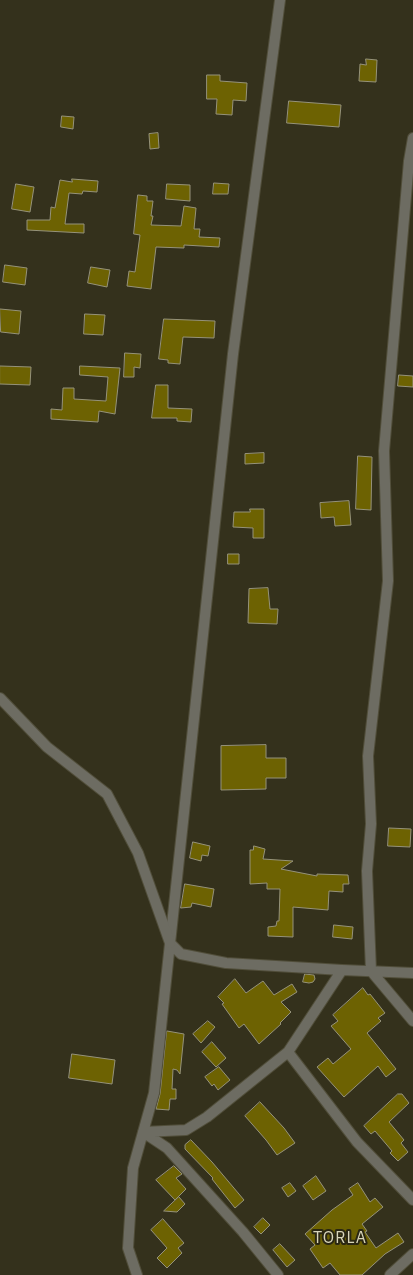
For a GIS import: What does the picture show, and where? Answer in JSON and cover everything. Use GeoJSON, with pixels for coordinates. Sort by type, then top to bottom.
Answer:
{"type":"FeatureCollection","features":[{"type":"Feature","properties":{"kind":"street"},"geometry":{"type":"LineString","coordinates":[[138,1275],[128,1248],[133,1168],[154,1093],[233,354],[280,0]]}},
{"type":"Feature","properties":{"kind":"street"},"geometry":{"type":"LineString","coordinates":[[413,138],[409,161],[384,451],[388,581],[368,756],[371,824],[367,871],[371,971],[413,1021]]}},
{"type":"Feature","properties":{"kind":"street"},"geometry":{"type":"LineString","coordinates":[[0,698],[47,747],[107,794],[138,853],[170,943],[182,954],[226,963],[413,973]]}},
{"type":"Feature","properties":{"kind":"street"},"geometry":{"type":"LineString","coordinates":[[143,1132],[186,1130],[207,1117],[288,1052],[342,970]]}},
{"type":"Feature","properties":{"kind":"street"},"geometry":{"type":"LineString","coordinates":[[288,1052],[357,1142],[413,1200]]}},
{"type":"Feature","properties":{"kind":"street"},"geometry":{"type":"LineString","coordinates":[[143,1132],[167,1148],[244,1232],[278,1275]]}},
{"type":"Feature","properties":{"kind":"street"},"geometry":{"type":"LineString","coordinates":[[390,1275],[413,1254]]}},
{"type":"Feature","properties":{"kind":"building"},"geometry":{"type":"Polygon","coordinates":[[[366,59],[377,60],[376,82],[359,81],[360,64],[366,65],[366,59]]]}},
{"type":"Feature","properties":{"kind":"building"},"geometry":{"type":"Polygon","coordinates":[[[207,75],[220,75],[220,81],[247,83],[246,101],[233,100],[232,115],[216,114],[217,99],[207,99],[207,75]]]}},
{"type":"Feature","properties":{"kind":"building"},"geometry":{"type":"Polygon","coordinates":[[[289,101],[341,105],[339,127],[287,123],[289,101]]]}},
{"type":"Feature","properties":{"kind":"building"},"geometry":{"type":"Polygon","coordinates":[[[62,116],[74,117],[73,129],[61,127],[62,116]]]}},
{"type":"Feature","properties":{"kind":"building"},"geometry":{"type":"Polygon","coordinates":[[[158,133],[159,148],[150,149],[149,134],[158,133]]]}},
{"type":"Feature","properties":{"kind":"building"},"geometry":{"type":"Polygon","coordinates":[[[72,179],[98,181],[97,192],[83,191],[82,194],[69,193],[65,224],[84,224],[84,233],[27,230],[27,220],[50,220],[51,207],[55,208],[60,180],[72,182],[72,179]]]}},
{"type":"Feature","properties":{"kind":"building"},"geometry":{"type":"Polygon","coordinates":[[[214,183],[229,184],[228,194],[213,194],[214,183]]]}},
{"type":"Feature","properties":{"kind":"building"},"geometry":{"type":"Polygon","coordinates":[[[16,184],[34,187],[30,212],[12,209],[16,184]]]}},
{"type":"Feature","properties":{"kind":"building"},"geometry":{"type":"Polygon","coordinates":[[[167,184],[190,185],[190,201],[166,199],[167,184]]]}},
{"type":"Feature","properties":{"kind":"building"},"geometry":{"type":"Polygon","coordinates":[[[138,195],[147,196],[147,201],[153,201],[151,216],[153,216],[151,225],[181,226],[184,206],[196,208],[194,229],[200,229],[199,237],[220,238],[219,247],[184,245],[184,248],[156,247],[151,289],[127,286],[129,271],[135,272],[140,235],[134,234],[138,195]]]}},
{"type":"Feature","properties":{"kind":"building"},"geometry":{"type":"Polygon","coordinates":[[[5,265],[27,268],[25,285],[3,282],[5,265]]]}},
{"type":"Feature","properties":{"kind":"building"},"geometry":{"type":"Polygon","coordinates":[[[91,267],[110,270],[107,287],[88,283],[91,267]]]}},
{"type":"Feature","properties":{"kind":"building"},"geometry":{"type":"Polygon","coordinates":[[[0,309],[21,311],[19,334],[1,332],[0,309]]]}},
{"type":"Feature","properties":{"kind":"building"},"geometry":{"type":"Polygon","coordinates":[[[85,314],[105,315],[103,335],[84,334],[85,314]]]}},
{"type":"Feature","properties":{"kind":"building"},"geometry":{"type":"Polygon","coordinates":[[[164,319],[215,321],[214,338],[183,337],[180,364],[168,363],[168,360],[159,359],[164,319]]]}},
{"type":"Feature","properties":{"kind":"building"},"geometry":{"type":"Polygon","coordinates":[[[125,353],[141,354],[140,368],[134,367],[134,377],[124,377],[125,353]]]}},
{"type":"Feature","properties":{"kind":"building"},"geometry":{"type":"Polygon","coordinates":[[[0,366],[31,367],[30,385],[0,384],[0,366]]]}},
{"type":"Feature","properties":{"kind":"building"},"geometry":{"type":"Polygon","coordinates":[[[80,366],[120,368],[115,414],[99,411],[98,422],[51,419],[51,409],[62,410],[63,388],[74,388],[74,399],[106,401],[108,377],[80,375],[80,366]]]}},
{"type":"Feature","properties":{"kind":"building"},"geometry":{"type":"Polygon","coordinates":[[[399,375],[413,376],[413,387],[398,386],[399,375]]]}},
{"type":"Feature","properties":{"kind":"building"},"geometry":{"type":"Polygon","coordinates":[[[156,385],[168,385],[168,408],[192,409],[191,422],[177,421],[177,418],[152,418],[156,385]]]}},
{"type":"Feature","properties":{"kind":"building"},"geometry":{"type":"Polygon","coordinates":[[[264,453],[264,463],[245,464],[245,454],[264,453]]]}},
{"type":"Feature","properties":{"kind":"building"},"geometry":{"type":"Polygon","coordinates":[[[358,456],[372,457],[371,510],[356,509],[358,456]]]}},
{"type":"Feature","properties":{"kind":"building"},"geometry":{"type":"Polygon","coordinates":[[[349,501],[351,525],[335,526],[334,517],[321,518],[320,503],[349,501]]]}},
{"type":"Feature","properties":{"kind":"building"},"geometry":{"type":"Polygon","coordinates":[[[250,509],[264,509],[264,538],[253,538],[253,528],[233,527],[234,512],[250,512],[250,509]]]}},
{"type":"Feature","properties":{"kind":"building"},"geometry":{"type":"Polygon","coordinates":[[[228,554],[239,554],[239,564],[228,564],[228,554]]]}},
{"type":"Feature","properties":{"kind":"building"},"geometry":{"type":"Polygon","coordinates":[[[268,588],[270,609],[278,609],[277,624],[248,623],[249,589],[268,588]]]}},
{"type":"Feature","properties":{"kind":"building"},"geometry":{"type":"Polygon","coordinates":[[[266,745],[266,758],[286,758],[286,778],[266,778],[266,789],[221,790],[221,746],[266,745]]]}},
{"type":"Feature","properties":{"kind":"building"},"geometry":{"type":"Polygon","coordinates":[[[389,828],[411,829],[410,847],[388,846],[389,828]]]}},
{"type":"Feature","properties":{"kind":"building"},"geometry":{"type":"Polygon","coordinates":[[[193,842],[210,846],[208,856],[202,855],[201,861],[190,858],[193,842]]]}},
{"type":"Feature","properties":{"kind":"building"},"geometry":{"type":"Polygon","coordinates":[[[254,846],[265,849],[263,859],[293,861],[281,869],[317,876],[317,874],[348,875],[349,884],[343,884],[343,892],[329,891],[328,910],[293,907],[293,937],[268,936],[268,927],[276,926],[277,921],[279,921],[280,889],[267,889],[267,883],[250,884],[250,850],[253,850],[254,846]]]}},
{"type":"Feature","properties":{"kind":"building"},"geometry":{"type":"Polygon","coordinates":[[[185,884],[214,889],[211,907],[192,903],[191,907],[181,908],[185,884]]]}},
{"type":"Feature","properties":{"kind":"building"},"geometry":{"type":"Polygon","coordinates":[[[334,925],[353,927],[352,939],[333,937],[334,925]]]}},
{"type":"Feature","properties":{"kind":"building"},"geometry":{"type":"Polygon","coordinates":[[[305,974],[314,975],[315,979],[313,982],[303,982],[305,974]]]}},
{"type":"Feature","properties":{"kind":"building"},"geometry":{"type":"Polygon","coordinates":[[[235,979],[246,993],[263,981],[274,995],[292,984],[297,992],[281,1002],[291,1012],[280,1023],[281,1024],[259,1044],[244,1024],[239,1028],[222,1004],[224,1003],[218,997],[235,979]]]}},
{"type":"Feature","properties":{"kind":"building"},"geometry":{"type":"Polygon","coordinates":[[[363,988],[368,995],[370,994],[385,1013],[378,1018],[381,1021],[367,1033],[396,1069],[386,1077],[378,1066],[344,1097],[317,1067],[328,1058],[333,1064],[351,1049],[331,1026],[338,1021],[333,1015],[363,988]]]}},
{"type":"Feature","properties":{"kind":"building"},"geometry":{"type":"Polygon","coordinates":[[[208,1021],[215,1027],[201,1043],[193,1034],[208,1021]]]}},
{"type":"Feature","properties":{"kind":"building"},"geometry":{"type":"Polygon","coordinates":[[[167,1031],[184,1034],[180,1074],[177,1070],[173,1069],[172,1089],[176,1089],[176,1099],[170,1099],[169,1110],[156,1109],[160,1094],[167,1031]]]}},
{"type":"Feature","properties":{"kind":"building"},"geometry":{"type":"Polygon","coordinates":[[[212,1042],[226,1058],[216,1067],[202,1052],[212,1042]]]}},
{"type":"Feature","properties":{"kind":"building"},"geometry":{"type":"Polygon","coordinates":[[[72,1054],[115,1060],[112,1084],[69,1078],[72,1054]]]}},
{"type":"Feature","properties":{"kind":"building"},"geometry":{"type":"Polygon","coordinates":[[[219,1067],[230,1080],[218,1090],[214,1084],[212,1086],[205,1077],[219,1067]]]}},
{"type":"Feature","properties":{"kind":"building"},"geometry":{"type":"Polygon","coordinates":[[[398,1094],[402,1094],[409,1103],[389,1122],[404,1140],[401,1143],[408,1152],[398,1161],[390,1153],[392,1151],[375,1131],[371,1134],[364,1126],[398,1094]]]}},
{"type":"Feature","properties":{"kind":"building"},"geometry":{"type":"Polygon","coordinates":[[[260,1102],[284,1128],[295,1143],[277,1155],[245,1116],[260,1102]]]}},
{"type":"Feature","properties":{"kind":"building"},"geometry":{"type":"Polygon","coordinates":[[[191,1140],[244,1200],[235,1208],[212,1179],[213,1178],[185,1149],[185,1145],[191,1140]]]}},
{"type":"Feature","properties":{"kind":"building"},"geometry":{"type":"Polygon","coordinates":[[[174,1166],[182,1174],[176,1178],[186,1189],[175,1200],[156,1180],[174,1166]]]}},
{"type":"Feature","properties":{"kind":"building"},"geometry":{"type":"Polygon","coordinates":[[[316,1176],[326,1191],[313,1200],[303,1186],[316,1176]]]}},
{"type":"Feature","properties":{"kind":"building"},"geometry":{"type":"Polygon","coordinates":[[[290,1183],[296,1191],[288,1197],[282,1188],[290,1183]]]}},
{"type":"Feature","properties":{"kind":"building"},"geometry":{"type":"Polygon","coordinates":[[[358,1183],[370,1202],[375,1198],[383,1207],[362,1224],[367,1231],[365,1232],[376,1248],[398,1233],[404,1242],[385,1254],[362,1275],[340,1275],[330,1263],[323,1268],[310,1249],[315,1245],[305,1234],[332,1210],[353,1195],[349,1189],[358,1183]]]}},
{"type":"Feature","properties":{"kind":"building"},"geometry":{"type":"Polygon","coordinates":[[[179,1197],[185,1204],[177,1212],[164,1211],[179,1197]]]}},
{"type":"Feature","properties":{"kind":"building"},"geometry":{"type":"Polygon","coordinates":[[[263,1218],[270,1225],[261,1234],[254,1227],[263,1218]]]}},
{"type":"Feature","properties":{"kind":"building"},"geometry":{"type":"Polygon","coordinates":[[[163,1219],[184,1243],[178,1248],[182,1253],[167,1268],[157,1258],[167,1248],[151,1230],[163,1219]]]}},
{"type":"Feature","properties":{"kind":"building"},"geometry":{"type":"Polygon","coordinates":[[[280,1244],[295,1260],[287,1267],[273,1250],[280,1244]]]}},
{"type":"Feature","properties":{"kind":"district","name":"TORLA"},"geometry":{"type":"Point","coordinates":[340,1238]}}]}
